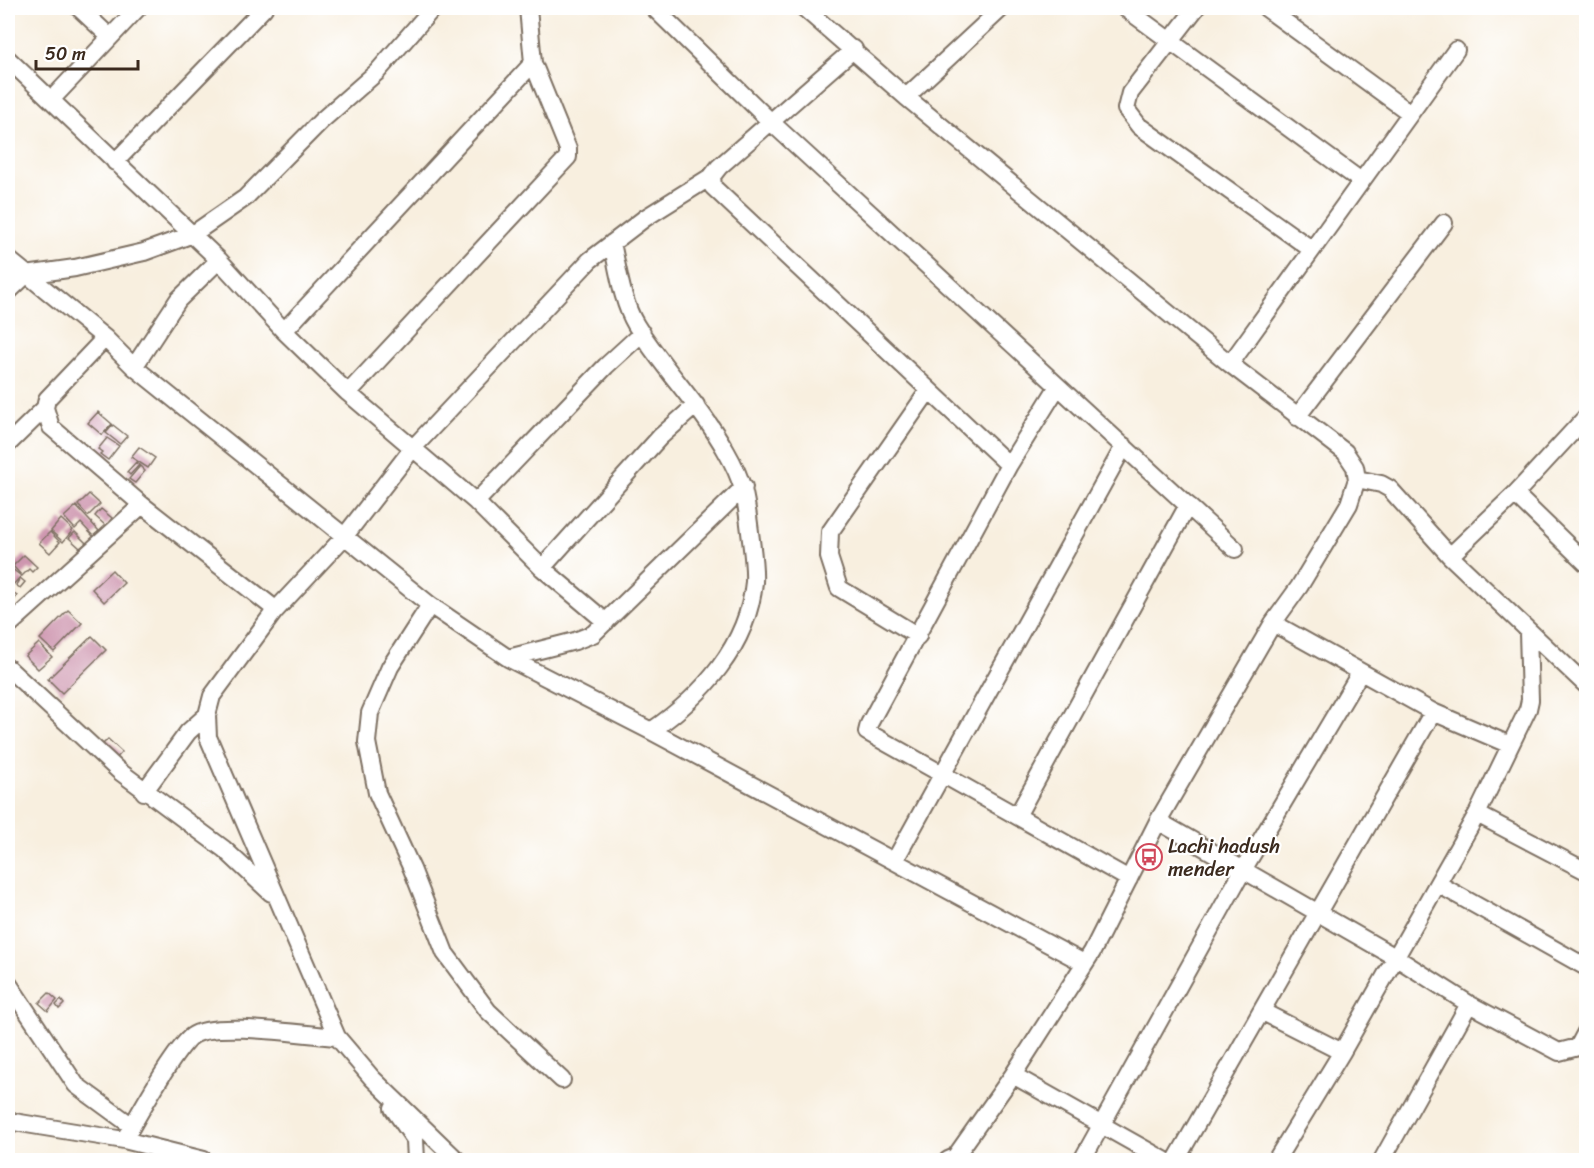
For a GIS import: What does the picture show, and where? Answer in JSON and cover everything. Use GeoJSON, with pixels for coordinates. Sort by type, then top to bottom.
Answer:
{"type":"FeatureCollection","features":[{"type":"Feature","properties":{"kind":"street"},"geometry":{"type":"LineString","coordinates":[[79,8],[110,37]]}},
{"type":"Feature","properties":{"kind":"street"},"geometry":{"type":"LineString","coordinates":[[51,100],[138,8]]}},
{"type":"Feature","properties":{"kind":"street"},"geometry":{"type":"LineString","coordinates":[[115,162],[264,8]]}},
{"type":"Feature","properties":{"kind":"street"},"geometry":{"type":"LineString","coordinates":[[8,292],[26,275],[75,268],[144,252],[192,234],[245,198],[321,121],[377,72],[433,8]]}},
{"type":"Feature","properties":{"kind":"street"},"geometry":{"type":"LineString","coordinates":[[348,393],[565,162],[568,149],[533,63],[528,8]]}},
{"type":"Feature","properties":{"kind":"street"},"geometry":{"type":"LineString","coordinates":[[654,8],[772,123],[1236,549]]}},
{"type":"Feature","properties":{"kind":"street"},"geometry":{"type":"LineString","coordinates":[[804,8],[854,49],[906,97],[1230,364],[1344,452],[1355,467],[1357,479],[1349,504],[1299,587],[1273,623],[1158,821],[1084,963],[1013,1075],[953,1159]]}},
{"type":"Feature","properties":{"kind":"street"},"geometry":{"type":"LineString","coordinates":[[1125,8],[1361,181]]}},
{"type":"Feature","properties":{"kind":"street"},"geometry":{"type":"LineString","coordinates":[[1196,8],[1130,93],[1126,109],[1139,126],[1311,249]]}},
{"type":"Feature","properties":{"kind":"street"},"geometry":{"type":"LineString","coordinates":[[1266,8],[1410,112]]}},
{"type":"Feature","properties":{"kind":"street"},"geometry":{"type":"LineString","coordinates":[[906,97],[994,9]]}},
{"type":"Feature","properties":{"kind":"street"},"geometry":{"type":"LineString","coordinates":[[457,1161],[372,1078],[337,1037],[208,737],[207,715],[212,696],[274,612],[344,537],[412,448],[590,260],[645,218],[712,176],[854,49]]}},
{"type":"Feature","properties":{"kind":"street"},"geometry":{"type":"LineString","coordinates":[[1230,364],[1456,50]]}},
{"type":"Feature","properties":{"kind":"street"},"geometry":{"type":"LineString","coordinates":[[8,59],[219,260],[284,331],[348,393],[476,502],[542,568],[606,622]]}},
{"type":"Feature","properties":{"kind":"street"},"geometry":{"type":"LineString","coordinates":[[284,331],[533,63]]}},
{"type":"Feature","properties":{"kind":"street"},"geometry":{"type":"LineString","coordinates":[[712,176],[713,187],[1009,465]]}},
{"type":"Feature","properties":{"kind":"street"},"geometry":{"type":"LineString","coordinates":[[1297,417],[1444,223]]}},
{"type":"Feature","properties":{"kind":"street"},"geometry":{"type":"LineString","coordinates":[[612,243],[632,314],[642,333],[696,405],[726,450],[744,488],[754,581],[742,626],[725,659],[704,689],[651,730]]}},
{"type":"Feature","properties":{"kind":"street"},"geometry":{"type":"LineString","coordinates":[[8,260],[105,339],[134,367],[344,537],[430,605],[508,658],[651,730],[1084,963]]}},
{"type":"Feature","properties":{"kind":"street"},"geometry":{"type":"LineString","coordinates":[[134,367],[178,300],[219,260]]}},
{"type":"Feature","properties":{"kind":"street"},"geometry":{"type":"LineString","coordinates":[[476,502],[606,366],[642,333]]}},
{"type":"Feature","properties":{"kind":"street"},"geometry":{"type":"LineString","coordinates":[[105,339],[47,399],[45,408],[51,427],[142,505],[270,605],[274,612]]}},
{"type":"Feature","properties":{"kind":"street"},"geometry":{"type":"LineString","coordinates":[[1058,386],[1009,465],[869,724],[867,732],[1129,879]]}},
{"type":"Feature","properties":{"kind":"street"},"geometry":{"type":"LineString","coordinates":[[918,636],[839,588],[829,557],[830,532],[928,390]]}},
{"type":"Feature","properties":{"kind":"street"},"geometry":{"type":"LineString","coordinates":[[542,568],[660,438],[696,405]]}},
{"type":"Feature","properties":{"kind":"street"},"geometry":{"type":"LineString","coordinates":[[8,444],[45,408]]}},
{"type":"Feature","properties":{"kind":"street"},"geometry":{"type":"LineString","coordinates":[[1450,556],[1515,494],[1587,417]]}},
{"type":"Feature","properties":{"kind":"street"},"geometry":{"type":"LineString","coordinates":[[895,860],[1124,446]]}},
{"type":"Feature","properties":{"kind":"street"},"geometry":{"type":"LineString","coordinates":[[1357,479],[1380,484],[1390,489],[1450,556],[1587,686]]}},
{"type":"Feature","properties":{"kind":"street"},"geometry":{"type":"LineString","coordinates":[[508,658],[575,641],[593,634],[744,488]]}},
{"type":"Feature","properties":{"kind":"street"},"geometry":{"type":"LineString","coordinates":[[1515,494],[1587,563]]}},
{"type":"Feature","properties":{"kind":"street"},"geometry":{"type":"LineString","coordinates":[[8,626],[142,505]]}},
{"type":"Feature","properties":{"kind":"street"},"geometry":{"type":"LineString","coordinates":[[1017,816],[1188,505]]}},
{"type":"Feature","properties":{"kind":"street"},"geometry":{"type":"LineString","coordinates":[[430,605],[390,667],[370,713],[367,741],[377,793],[412,869],[445,953],[488,1011],[562,1080]]}},
{"type":"Feature","properties":{"kind":"street"},"geometry":{"type":"LineString","coordinates":[[1273,623],[1433,712],[1510,745]]}},
{"type":"Feature","properties":{"kind":"street"},"geometry":{"type":"LineString","coordinates":[[1276,1161],[1342,1052],[1478,814],[1530,700],[1528,632]]}},
{"type":"Feature","properties":{"kind":"street"},"geometry":{"type":"LineString","coordinates":[[8,668],[75,732],[144,792],[224,849],[277,899]]}},
{"type":"Feature","properties":{"kind":"street"},"geometry":{"type":"LineString","coordinates":[[1082,1161],[1243,870],[1360,673]]}},
{"type":"Feature","properties":{"kind":"street"},"geometry":{"type":"LineString","coordinates":[[1176,1161],[1263,1012],[1316,912],[1433,712]]}},
{"type":"Feature","properties":{"kind":"street"},"geometry":{"type":"LineString","coordinates":[[144,792],[188,732],[207,715]]}},
{"type":"Feature","properties":{"kind":"street"},"geometry":{"type":"LineString","coordinates":[[1478,814],[1587,871]]}},
{"type":"Feature","properties":{"kind":"street"},"geometry":{"type":"LineString","coordinates":[[1158,821],[1395,957],[1469,1004],[1559,1052],[1578,1047],[1587,1032]]}},
{"type":"Feature","properties":{"kind":"street"},"geometry":{"type":"LineString","coordinates":[[1438,884],[1587,967]]}},
{"type":"Feature","properties":{"kind":"street"},"geometry":{"type":"LineString","coordinates":[[8,983],[76,1085],[128,1133]]}},
{"type":"Feature","properties":{"kind":"street"},"geometry":{"type":"LineString","coordinates":[[1382,1161],[1469,1004]]}},
{"type":"Feature","properties":{"kind":"street"},"geometry":{"type":"LineString","coordinates":[[1263,1012],[1342,1052]]}},
{"type":"Feature","properties":{"kind":"street"},"geometry":{"type":"LineString","coordinates":[[128,1133],[177,1055],[192,1036],[208,1029],[231,1028],[337,1037]]}},
{"type":"Feature","properties":{"kind":"street"},"geometry":{"type":"LineString","coordinates":[[1013,1075],[1164,1161]]}},
{"type":"Feature","properties":{"kind":"street"},"geometry":{"type":"LineString","coordinates":[[372,1078],[415,1140],[416,1161]]}},
{"type":"Feature","properties":{"kind":"street"},"geometry":{"type":"LineString","coordinates":[[8,1121],[128,1133],[204,1161]]}},
{"type":"Feature","properties":{"kind":"building"},"geometry":{"type":"Polygon","coordinates":[[[98,412],[112,424],[102,435],[88,423],[98,412]]]}},
{"type":"Feature","properties":{"kind":"building"},"geometry":{"type":"Polygon","coordinates":[[[113,425],[127,436],[120,444],[106,433],[113,425]]]}},
{"type":"Feature","properties":{"kind":"building"},"geometry":{"type":"Polygon","coordinates":[[[107,438],[119,446],[108,460],[100,454],[102,452],[98,449],[107,438]]]}},
{"type":"Feature","properties":{"kind":"building"},"geometry":{"type":"Polygon","coordinates":[[[139,447],[155,458],[148,468],[131,457],[139,447]]]}},
{"type":"Feature","properties":{"kind":"building"},"geometry":{"type":"Polygon","coordinates":[[[136,462],[139,465],[130,475],[127,472],[136,462]]]}},
{"type":"Feature","properties":{"kind":"building"},"geometry":{"type":"Polygon","coordinates":[[[140,466],[145,471],[135,483],[129,479],[140,466]]]}},
{"type":"Feature","properties":{"kind":"building"},"geometry":{"type":"Polygon","coordinates":[[[89,494],[100,504],[88,516],[78,505],[89,494]]]}},
{"type":"Feature","properties":{"kind":"building"},"geometry":{"type":"Polygon","coordinates":[[[76,506],[99,531],[93,536],[81,523],[75,529],[64,517],[76,506]]]}},
{"type":"Feature","properties":{"kind":"building"},"geometry":{"type":"Polygon","coordinates":[[[101,509],[112,518],[106,526],[95,516],[101,509]]]}},
{"type":"Feature","properties":{"kind":"building"},"geometry":{"type":"Polygon","coordinates":[[[61,519],[73,530],[63,542],[51,531],[61,519]]]}},
{"type":"Feature","properties":{"kind":"building"},"geometry":{"type":"Polygon","coordinates":[[[50,532],[60,542],[50,553],[39,543],[50,532]]]}},
{"type":"Feature","properties":{"kind":"building"},"geometry":{"type":"Polygon","coordinates":[[[75,532],[86,543],[80,548],[69,538],[75,532]]]}},
{"type":"Feature","properties":{"kind":"building"},"geometry":{"type":"Polygon","coordinates":[[[24,555],[37,567],[32,572],[29,569],[22,576],[13,566],[24,555]]]}},
{"type":"Feature","properties":{"kind":"building"},"geometry":{"type":"Polygon","coordinates":[[[11,568],[21,576],[10,588],[8,572],[11,568]]]}},
{"type":"Feature","properties":{"kind":"building"},"geometry":{"type":"Polygon","coordinates":[[[112,570],[124,583],[104,602],[92,589],[112,570]]]}},
{"type":"Feature","properties":{"kind":"building"},"geometry":{"type":"Polygon","coordinates":[[[20,578],[25,582],[20,588],[16,585],[20,578]]]}},
{"type":"Feature","properties":{"kind":"building"},"geometry":{"type":"Polygon","coordinates":[[[11,592],[17,596],[11,604],[8,601],[11,592]]]}},
{"type":"Feature","properties":{"kind":"building"},"geometry":{"type":"Polygon","coordinates":[[[68,610],[82,623],[54,652],[40,639],[68,610]]]}},
{"type":"Feature","properties":{"kind":"building"},"geometry":{"type":"Polygon","coordinates":[[[92,636],[106,650],[62,693],[48,679],[92,636]]]}},
{"type":"Feature","properties":{"kind":"building"},"geometry":{"type":"Polygon","coordinates":[[[39,643],[52,657],[38,669],[25,656],[39,643]]]}},
{"type":"Feature","properties":{"kind":"building"},"geometry":{"type":"Polygon","coordinates":[[[108,739],[122,752],[113,762],[98,749],[108,739]]]}},
{"type":"Feature","properties":{"kind":"building"},"geometry":{"type":"Polygon","coordinates":[[[49,993],[57,1000],[48,1011],[39,1003],[49,993]]]}},
{"type":"Feature","properties":{"kind":"building"},"geometry":{"type":"Polygon","coordinates":[[[61,1000],[64,1004],[59,1009],[56,1005],[61,1000]]]}},
{"type":"Feature","properties":{"kind":"place","name":"Lachi hadush mender"},"geometry":{"type":"Point","coordinates":[1149,857]}}]}
